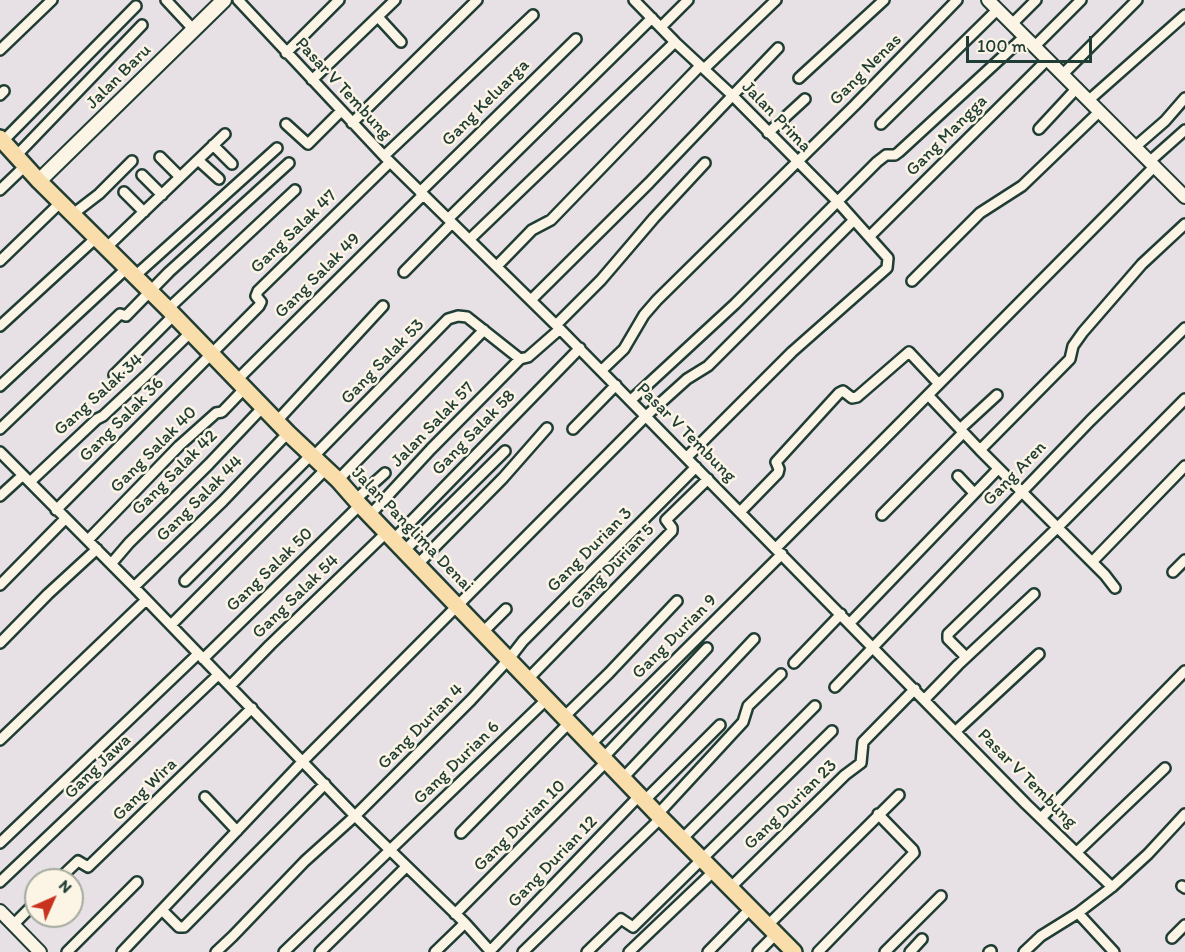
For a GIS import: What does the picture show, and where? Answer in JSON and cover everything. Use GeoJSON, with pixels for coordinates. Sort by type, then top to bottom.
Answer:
{"type":"FeatureCollection","features":[{"type":"Feature","properties":{"kind":"main road","name":"Jalan Baru"},"geometry":{"type":"LineString","coordinates":[[39,181],[224,0]]}},
{"type":"Feature","properties":{"kind":"main road","name":"Jalan Panglima Denai"},"geometry":{"type":"LineString","coordinates":[[1,140],[288,433],[338,480],[417,565],[794,952]]}},
{"type":"Feature","properties":{"kind":"street"},"geometry":{"type":"LineString","coordinates":[[0,50],[52,0]]}},
{"type":"Feature","properties":{"kind":"street"},"geometry":{"type":"LineString","coordinates":[[166,0],[193,29]]}},
{"type":"Feature","properties":{"kind":"street","name":"Pasar V Tembung"},"geometry":{"type":"LineString","coordinates":[[238,0],[421,194],[580,348],[1041,818],[1112,887]]}},
{"type":"Feature","properties":{"kind":"street"},"geometry":{"type":"LineString","coordinates":[[286,53],[339,0]]}},
{"type":"Feature","properties":{"kind":"street"},"geometry":{"type":"LineString","coordinates":[[312,80],[395,0]]}},
{"type":"Feature","properties":{"kind":"street"},"geometry":{"type":"LineString","coordinates":[[352,123],[477,0]]}},
{"type":"Feature","properties":{"kind":"street","name":"Jalan Prima"},"geometry":{"type":"LineString","coordinates":[[634,0],[837,201],[884,252],[888,261],[887,268],[792,352],[687,457]]}},
{"type":"Feature","properties":{"kind":"street"},"geometry":{"type":"LineString","coordinates":[[661,27],[688,0]]}},
{"type":"Feature","properties":{"kind":"street"},"geometry":{"type":"LineString","coordinates":[[497,266],[532,230],[551,220],[702,67],[776,0]]}},
{"type":"Feature","properties":{"kind":"street"},"geometry":{"type":"LineString","coordinates":[[799,78],[884,0]]}},
{"type":"Feature","properties":{"kind":"street","name":"Gang Nenas"},"geometry":{"type":"LineString","coordinates":[[601,370],[624,349],[644,315],[657,300],[957,0]]}},
{"type":"Feature","properties":{"kind":"street"},"geometry":{"type":"LineString","coordinates":[[1012,24],[1036,0]]}},
{"type":"Feature","properties":{"kind":"street"},"geometry":{"type":"LineString","coordinates":[[1034,47],[1081,0]]}},
{"type":"Feature","properties":{"kind":"street"},"geometry":{"type":"LineString","coordinates":[[1063,74],[1137,0]]}},
{"type":"Feature","properties":{"kind":"street"},"geometry":{"type":"LineString","coordinates":[[881,124],[995,4],[1024,37],[1185,197]]}},
{"type":"Feature","properties":{"kind":"street"},"geometry":{"type":"LineString","coordinates":[[1,140],[136,6]]}},
{"type":"Feature","properties":{"kind":"street","name":"Gang Salak 47"},"geometry":{"type":"LineString","coordinates":[[211,355],[259,306],[261,302],[256,296],[258,291],[533,15]]}},
{"type":"Feature","properties":{"kind":"street"},"geometry":{"type":"LineString","coordinates":[[1089,100],[1185,15]]}},
{"type":"Feature","properties":{"kind":"street"},"geometry":{"type":"LineString","coordinates":[[378,17],[401,42]]}},
{"type":"Feature","properties":{"kind":"street"},"geometry":{"type":"LineString","coordinates":[[404,272],[450,221],[652,18]]}},
{"type":"Feature","properties":{"kind":"street"},"geometry":{"type":"LineString","coordinates":[[0,190],[21,161],[142,25]]}},
{"type":"Feature","properties":{"kind":"street"},"geometry":{"type":"LineString","coordinates":[[631,400],[735,304],[877,162],[886,155],[895,156],[1024,37]]}},
{"type":"Feature","properties":{"kind":"street","name":"Gang Keluarga"},"geometry":{"type":"LineString","coordinates":[[421,194],[576,39]]}},
{"type":"Feature","properties":{"kind":"street"},"geometry":{"type":"LineString","coordinates":[[470,239],[675,42]]}},
{"type":"Feature","properties":{"kind":"street"},"geometry":{"type":"LineString","coordinates":[[531,300],[778,48]]}},
{"type":"Feature","properties":{"kind":"street","name":"Gang Mangga"},"geometry":{"type":"LineString","coordinates":[[870,236],[1047,60]]}},
{"type":"Feature","properties":{"kind":"street"},"geometry":{"type":"LineString","coordinates":[[1039,129],[1077,88]]}},
{"type":"Feature","properties":{"kind":"street"},"geometry":{"type":"LineString","coordinates":[[1135,147],[1165,121],[1185,98]]}},
{"type":"Feature","properties":{"kind":"street"},"geometry":{"type":"LineString","coordinates":[[768,133],[805,99]]}},
{"type":"Feature","properties":{"kind":"street"},"geometry":{"type":"LineString","coordinates":[[286,124],[308,144],[342,111]]}},
{"type":"Feature","properties":{"kind":"street"},"geometry":{"type":"LineString","coordinates":[[912,281],[980,213],[1022,186],[1100,111]]}},
{"type":"Feature","properties":{"kind":"street","name":"Gang Durian 9"},"geometry":{"type":"LineString","coordinates":[[591,744],[1185,130]]}},
{"type":"Feature","properties":{"kind":"street"},"geometry":{"type":"LineString","coordinates":[[0,326],[102,242],[144,212],[225,134]]}},
{"type":"Feature","properties":{"kind":"street"},"geometry":{"type":"LineString","coordinates":[[213,145],[232,164]]}},
{"type":"Feature","properties":{"kind":"street"},"geometry":{"type":"LineString","coordinates":[[0,386],[277,148]]}},
{"type":"Feature","properties":{"kind":"street"},"geometry":{"type":"LineString","coordinates":[[160,157],[180,177]]}},
{"type":"Feature","properties":{"kind":"street"},"geometry":{"type":"LineString","coordinates":[[198,160],[219,179]]}},
{"type":"Feature","properties":{"kind":"street"},"geometry":{"type":"LineString","coordinates":[[73,214],[99,194],[132,161]]}},
{"type":"Feature","properties":{"kind":"street"},"geometry":{"type":"LineString","coordinates":[[0,429],[120,314],[126,315],[289,163]]}},
{"type":"Feature","properties":{"kind":"street","name":"Jalan Salak 57"},"geometry":{"type":"LineString","coordinates":[[362,507],[431,449],[520,359],[528,357],[558,327],[705,163]]}},
{"type":"Feature","properties":{"kind":"street"},"geometry":{"type":"LineString","coordinates":[[142,175],[162,195]]}},
{"type":"Feature","properties":{"kind":"street"},"geometry":{"type":"LineString","coordinates":[[114,375],[171,312],[295,190]]}},
{"type":"Feature","properties":{"kind":"street"},"geometry":{"type":"LineString","coordinates":[[124,192],[144,212]]}},
{"type":"Feature","properties":{"kind":"street","name":"Gang Salak 49"},"geometry":{"type":"LineString","coordinates":[[241,384],[421,194]]}},
{"type":"Feature","properties":{"kind":"street"},"geometry":{"type":"LineString","coordinates":[[0,261],[61,202]]}},
{"type":"Feature","properties":{"kind":"street"},"geometry":{"type":"LineString","coordinates":[[122,952],[303,761],[646,416],[687,379],[708,366],[854,220]]}},
{"type":"Feature","properties":{"kind":"street"},"geometry":{"type":"LineString","coordinates":[[980,450],[1070,359],[1073,345],[1083,332],[1142,264],[1185,224]]}},
{"type":"Feature","properties":{"kind":"street"},"geometry":{"type":"LineString","coordinates":[[277,421],[383,306]]}},
{"type":"Feature","properties":{"kind":"street","name":"Gang Salak 53"},"geometry":{"type":"LineString","coordinates":[[185,581],[448,319],[458,316],[467,317],[520,359]]}},
{"type":"Feature","properties":{"kind":"street","name":"Gang Aren"},"geometry":{"type":"LineString","coordinates":[[835,687],[1090,421],[1185,328]]}},
{"type":"Feature","properties":{"kind":"street"},"geometry":{"type":"LineString","coordinates":[[338,480],[484,330]]}},
{"type":"Feature","properties":{"kind":"street","name":"Gang Salak 34"},"geometry":{"type":"LineString","coordinates":[[0,496],[26,479],[103,416],[190,333]]}},
{"type":"Feature","properties":{"kind":"street","name":"Gang Salak 58"},"geometry":{"type":"LineString","coordinates":[[394,541],[580,348]]}},
{"type":"Feature","properties":{"kind":"street"},"geometry":{"type":"LineString","coordinates":[[741,511],[778,473],[776,462],[839,393],[843,391],[852,398],[857,397],[909,352],[939,384]]}},
{"type":"Feature","properties":{"kind":"street","name":"Gang Salak 36"},"geometry":{"type":"LineString","coordinates":[[56,510],[211,355]]}},
{"type":"Feature","properties":{"kind":"street","name":"Gang Salak 40"},"geometry":{"type":"LineString","coordinates":[[88,540],[179,446],[216,413],[222,412],[241,384]]}},
{"type":"Feature","properties":{"kind":"street"},"geometry":{"type":"LineString","coordinates":[[573,429],[616,385]]}},
{"type":"Feature","properties":{"kind":"street"},"geometry":{"type":"LineString","coordinates":[[928,395],[998,469],[1092,561],[1114,588]]}},
{"type":"Feature","properties":{"kind":"street"},"geometry":{"type":"LineString","coordinates":[[882,514],[997,395]]}},
{"type":"Feature","properties":{"kind":"street"},"geometry":{"type":"LineString","coordinates":[[966,657],[948,639],[948,634],[1185,399]]}},
{"type":"Feature","properties":{"kind":"street","name":"Gang Salak 42"},"geometry":{"type":"LineString","coordinates":[[111,564],[263,407]]}},
{"type":"Feature","properties":{"kind":"street"},"geometry":{"type":"LineString","coordinates":[[417,565],[503,478],[547,428]]}},
{"type":"Feature","properties":{"kind":"street","name":"Gang Salak 44"},"geometry":{"type":"LineString","coordinates":[[134,587],[223,501],[288,433]]}},
{"type":"Feature","properties":{"kind":"street"},"geometry":{"type":"LineString","coordinates":[[394,541],[505,451]]}},
{"type":"Feature","properties":{"kind":"street"},"geometry":{"type":"LineString","coordinates":[[0,452],[491,952]]}},
{"type":"Feature","properties":{"kind":"street"},"geometry":{"type":"LineString","coordinates":[[1092,561],[1185,466]]}},
{"type":"Feature","properties":{"kind":"street","name":"Gang Durian 3"},"geometry":{"type":"LineString","coordinates":[[509,659],[523,641],[696,467]]}},
{"type":"Feature","properties":{"kind":"street"},"geometry":{"type":"LineString","coordinates":[[171,626],[326,469]]}},
{"type":"Feature","properties":{"kind":"street"},"geometry":{"type":"LineString","coordinates":[[850,623],[998,469]]}},
{"type":"Feature","properties":{"kind":"street"},"geometry":{"type":"LineString","coordinates":[[362,507],[385,473]]}},
{"type":"Feature","properties":{"kind":"street"},"geometry":{"type":"LineString","coordinates":[[958,476],[974,493]]}},
{"type":"Feature","properties":{"kind":"street","name":"Gang Durian 5"},"geometry":{"type":"LineString","coordinates":[[528,679],[672,531],[667,518],[708,479]]}},
{"type":"Feature","properties":{"kind":"street","name":"Gang Salak 50"},"geometry":{"type":"LineString","coordinates":[[0,843],[362,507]]}},
{"type":"Feature","properties":{"kind":"street"},"geometry":{"type":"LineString","coordinates":[[0,585],[65,519]]}},
{"type":"Feature","properties":{"kind":"street","name":"Gang Salak 54"},"geometry":{"type":"LineString","coordinates":[[230,686],[270,645],[394,541]]}},
{"type":"Feature","properties":{"kind":"street"},"geometry":{"type":"LineString","coordinates":[[0,643],[97,549]]}},
{"type":"Feature","properties":{"kind":"street"},"geometry":{"type":"LineString","coordinates":[[1173,572],[1185,560]]}},
{"type":"Feature","properties":{"kind":"street"},"geometry":{"type":"LineString","coordinates":[[924,699],[1034,594]]}},
{"type":"Feature","properties":{"kind":"street"},"geometry":{"type":"LineString","coordinates":[[0,740],[146,600]]}},
{"type":"Feature","properties":{"kind":"street"},"geometry":{"type":"LineString","coordinates":[[461,834],[676,601]]}},
{"type":"Feature","properties":{"kind":"street"},"geometry":{"type":"LineString","coordinates":[[483,632],[506,609]]}},
{"type":"Feature","properties":{"kind":"street"},"geometry":{"type":"LineString","coordinates":[[794,663],[841,614]]}},
{"type":"Feature","properties":{"kind":"street"},"geometry":{"type":"LineString","coordinates":[[624,777],[754,639]]}},
{"type":"Feature","properties":{"kind":"street","name":"Gang Durian 10"},"geometry":{"type":"LineString","coordinates":[[455,914],[605,759],[707,648]]}},
{"type":"Feature","properties":{"kind":"street"},"geometry":{"type":"LineString","coordinates":[[956,731],[1039,654]]}},
{"type":"Feature","properties":{"kind":"street","name":"Gang Durian 4"},"geometry":{"type":"LineString","coordinates":[[216,952],[305,861],[355,816],[471,700],[509,659]]}},
{"type":"Feature","properties":{"kind":"street"},"geometry":{"type":"LineString","coordinates":[[1041,818],[1185,671]]}},
{"type":"Feature","properties":{"kind":"street"},"geometry":{"type":"LineString","coordinates":[[523,952],[660,816],[743,722],[748,706],[781,674]]}},
{"type":"Feature","properties":{"kind":"street","name":"Gang Jawa"},"geometry":{"type":"LineString","coordinates":[[0,882],[218,675]]}},
{"type":"Feature","properties":{"kind":"street","name":"Gang Durian 23"},"geometry":{"type":"LineString","coordinates":[[730,888],[845,775],[861,763],[863,742],[915,690]]}},
{"type":"Feature","properties":{"kind":"street","name":"Gang Durian 6"},"geometry":{"type":"LineString","coordinates":[[284,952],[547,699]]}},
{"type":"Feature","properties":{"kind":"street"},"geometry":{"type":"LineString","coordinates":[[682,838],[815,706]]}},
{"type":"Feature","properties":{"kind":"street","name":"Gang Wira"},"geometry":{"type":"LineString","coordinates":[[71,868],[78,861],[88,867],[252,708]]}},
{"type":"Feature","properties":{"kind":"street","name":"Gang Durian 12"},"geometry":{"type":"LineString","coordinates":[[491,952],[643,797],[720,725]]}},
{"type":"Feature","properties":{"kind":"street"},"geometry":{"type":"LineString","coordinates":[[586,952],[621,919],[633,927],[832,731]]}},
{"type":"Feature","properties":{"kind":"street"},"geometry":{"type":"LineString","coordinates":[[1077,852],[1165,768]]}},
{"type":"Feature","properties":{"kind":"street"},"geometry":{"type":"LineString","coordinates":[[162,910],[179,927],[184,927],[325,784]]}},
{"type":"Feature","properties":{"kind":"street"},"geometry":{"type":"LineString","coordinates":[[758,952],[772,929],[878,814],[899,795]]}},
{"type":"Feature","properties":{"kind":"street"},"geometry":{"type":"LineString","coordinates":[[205,797],[237,831]]}},
{"type":"Feature","properties":{"kind":"street"},"geometry":{"type":"LineString","coordinates":[[818,952],[914,854],[914,850],[878,814]]}},
{"type":"Feature","properties":{"kind":"street"},"geometry":{"type":"LineString","coordinates":[[1024,952],[1041,936],[1078,913],[1112,887],[1148,854],[1185,814]]}},
{"type":"Feature","properties":{"kind":"street"},"geometry":{"type":"LineString","coordinates":[[320,952],[406,867]]}},
{"type":"Feature","properties":{"kind":"street"},"geometry":{"type":"LineString","coordinates":[[629,952],[714,871]]}},
{"type":"Feature","properties":{"kind":"street"},"geometry":{"type":"LineString","coordinates":[[67,952],[137,882]]}},
{"type":"Feature","properties":{"kind":"street"},"geometry":{"type":"LineString","coordinates":[[885,952],[941,896]]}},
{"type":"Feature","properties":{"kind":"street"},"geometry":{"type":"LineString","coordinates":[[708,952],[751,908]]}},
{"type":"Feature","properties":{"kind":"street"},"geometry":{"type":"LineString","coordinates":[[0,911],[40,952]]}},
{"type":"Feature","properties":{"kind":"street"},"geometry":{"type":"LineString","coordinates":[[1078,913],[1114,952]]}},
{"type":"Feature","properties":{"kind":"street"},"geometry":{"type":"LineString","coordinates":[[13,925],[24,914]]}},
{"type":"Feature","properties":{"kind":"street"},"geometry":{"type":"LineString","coordinates":[[435,952],[465,923]]}},
{"type":"Feature","properties":{"kind":"street"},"geometry":{"type":"LineString","coordinates":[[1172,938],[1185,925]]}},
{"type":"Feature","properties":{"kind":"street"},"geometry":{"type":"LineString","coordinates":[[910,952],[922,939]]}}]}
